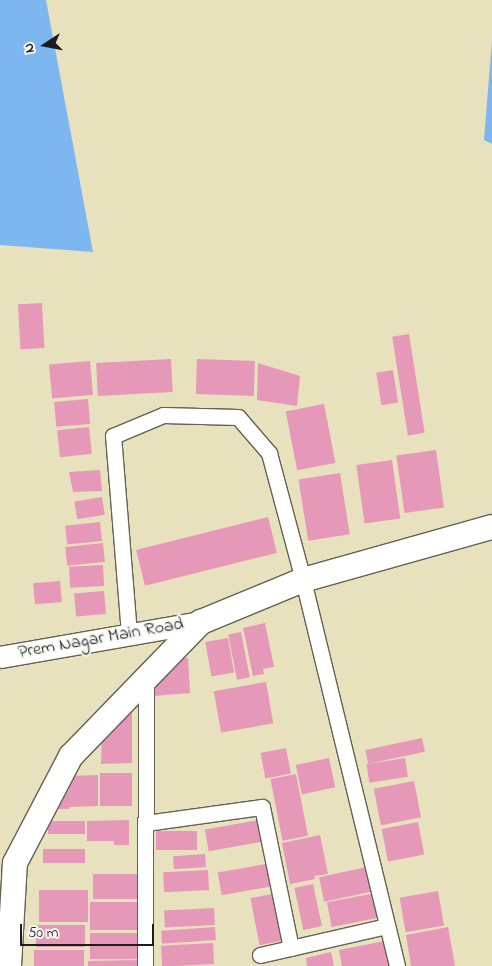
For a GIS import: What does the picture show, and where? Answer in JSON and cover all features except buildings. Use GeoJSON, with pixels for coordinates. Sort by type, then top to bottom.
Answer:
{"type":"FeatureCollection","features":[{"type":"Feature","properties":{"kind":"main road"},"geometry":{"type":"LineString","coordinates":[[9,966],[16,863],[71,756],[201,622],[303,580],[492,527]]}},
{"type":"Feature","properties":{"kind":"street"},"geometry":{"type":"LineString","coordinates":[[129,634],[113,436],[163,415],[238,417],[270,453],[303,580],[397,966]]}},
{"type":"Feature","properties":{"kind":"street","name":"Prem Nagar Main Road"},"geometry":{"type":"LineString","coordinates":[[0,657],[201,622]]}},
{"type":"Feature","properties":{"kind":"street"},"geometry":{"type":"LineString","coordinates":[[145,966],[146,678]]}},
{"type":"Feature","properties":{"kind":"street"},"geometry":{"type":"LineString","coordinates":[[146,822],[262,807],[292,948]]}},
{"type":"Feature","properties":{"kind":"street"},"geometry":{"type":"LineString","coordinates":[[260,955],[387,926]]}},
{"type":"Feature","properties":{"kind":"water"},"geometry":{"type":"Polygon","coordinates":[[[0,0],[46,0],[93,252],[0,245],[0,0]]]}},
{"type":"Feature","properties":{"kind":"water"},"geometry":{"type":"Polygon","coordinates":[[[492,40],[492,144],[484,140],[492,40]]]}}]}
